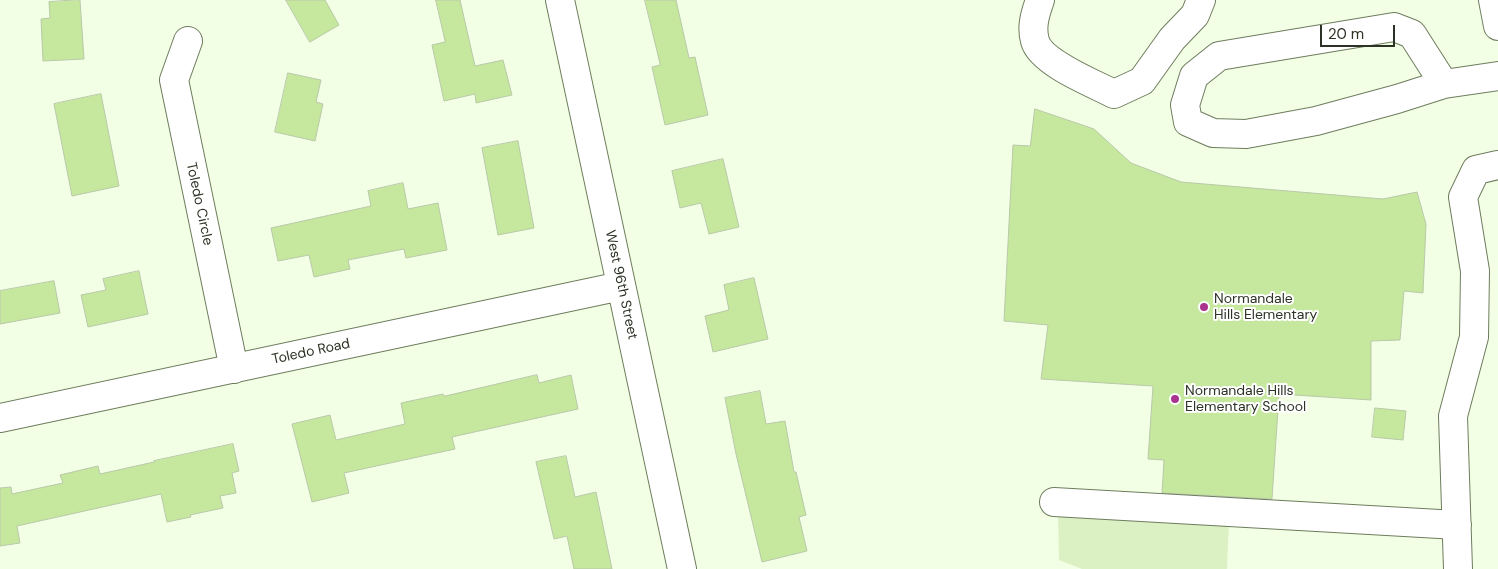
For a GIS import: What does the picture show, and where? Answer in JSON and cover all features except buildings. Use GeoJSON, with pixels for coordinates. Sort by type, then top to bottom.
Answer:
{"type":"FeatureCollection","features":[{"type":"Feature","properties":{"kind":"street","name":"West 96th Street"},"geometry":{"type":"LineString","coordinates":[[560,0],[682,569]]}},
{"type":"Feature","properties":{"kind":"street"},"geometry":{"type":"LineString","coordinates":[[1040,0],[1033,20],[1035,43],[1050,61],[1114,94],[1142,81],[1172,39],[1195,15],[1201,0]]}},
{"type":"Feature","properties":{"kind":"street"},"geometry":{"type":"LineString","coordinates":[[1493,0],[1498,26]]}},
{"type":"Feature","properties":{"kind":"street"},"geometry":{"type":"LineString","coordinates":[[1444,84],[1412,34],[1394,27],[1219,56],[1194,76],[1185,105],[1188,122],[1213,133],[1246,134],[1316,121],[1444,84],[1498,76]]}},
{"type":"Feature","properties":{"kind":"street","name":"Toledo Circle"},"geometry":{"type":"LineString","coordinates":[[188,41],[174,80],[234,369]]}},
{"type":"Feature","properties":{"kind":"street"},"geometry":{"type":"LineString","coordinates":[[1458,569],[1453,416],[1474,337],[1475,271],[1463,197],[1476,170],[1498,164]]}},
{"type":"Feature","properties":{"kind":"street","name":"Toledo Road"},"geometry":{"type":"LineString","coordinates":[[0,418],[621,286]]}},
{"type":"Feature","properties":{"kind":"street"},"geometry":{"type":"LineString","coordinates":[[1054,502],[1457,525]]}},
{"type":"Feature","properties":{"kind":"green space"},"geometry":{"type":"Polygon","coordinates":[[[1058,514],[1229,522],[1227,569],[1082,569],[1059,560],[1058,514]]]}},
{"type":"Feature","properties":{"kind":"place","name":"Normandale Hills Elementary"},"geometry":{"type":"Point","coordinates":[1204,307]}},
{"type":"Feature","properties":{"kind":"place","name":"Normandale Hills Elementary School"},"geometry":{"type":"Point","coordinates":[1175,399]}}]}
